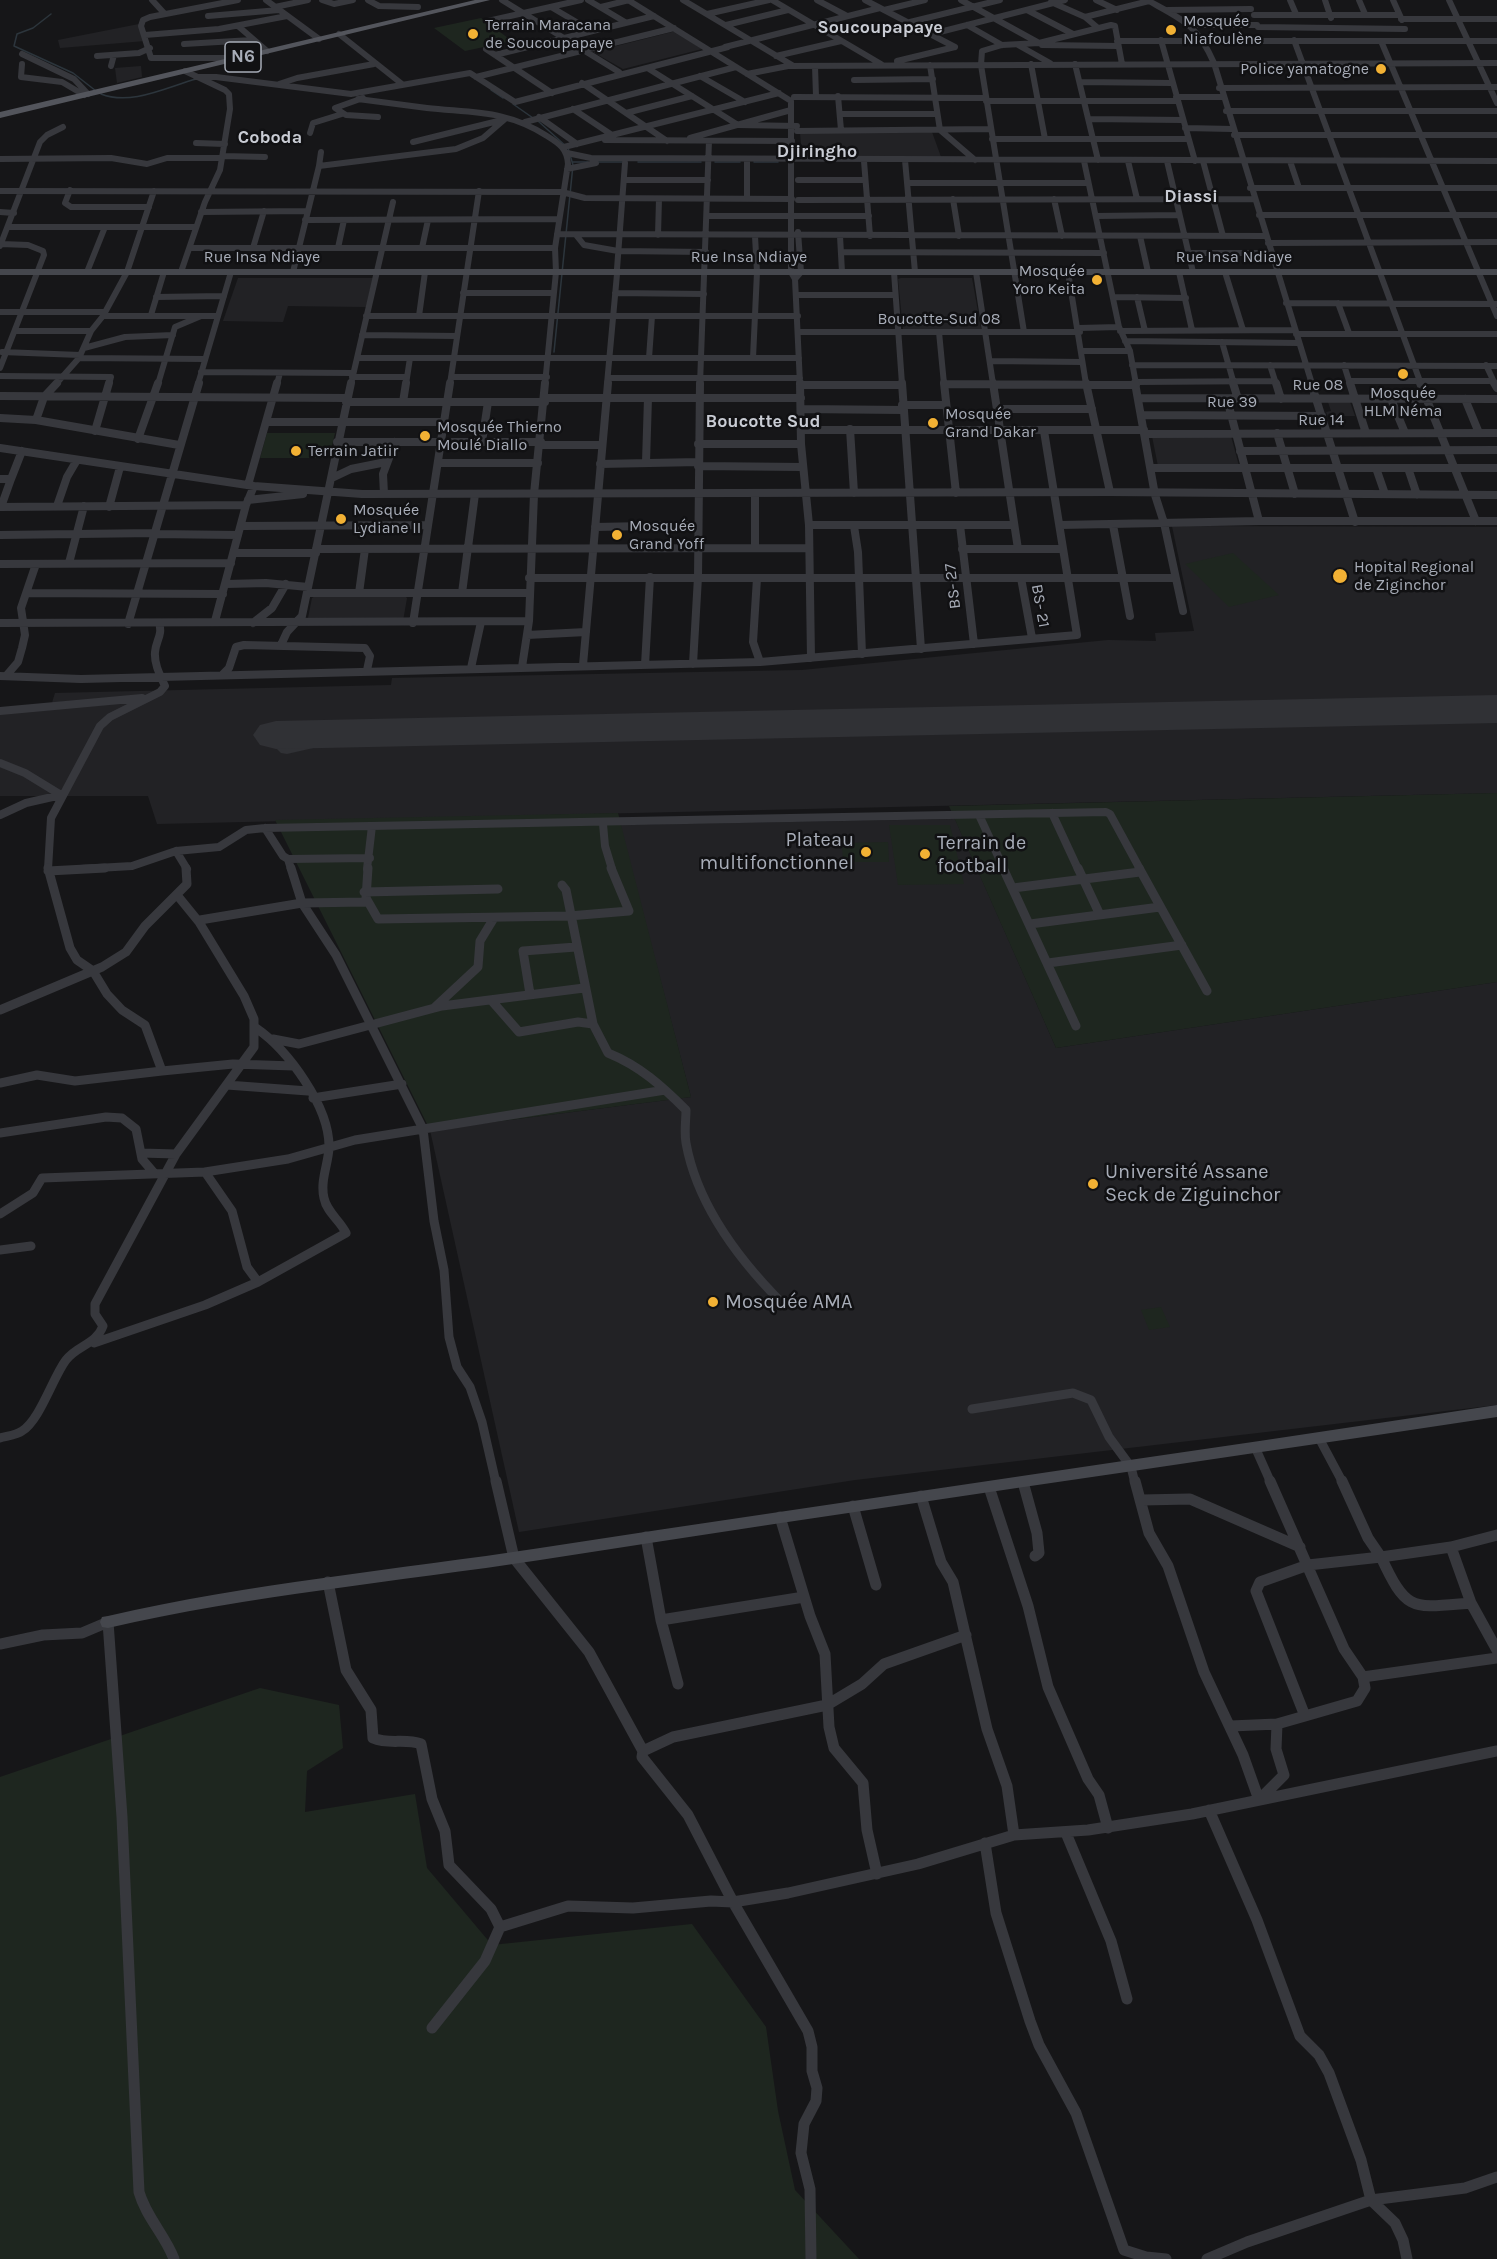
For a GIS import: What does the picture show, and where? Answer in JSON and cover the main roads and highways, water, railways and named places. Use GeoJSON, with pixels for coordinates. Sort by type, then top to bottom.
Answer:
{"type":"FeatureCollection","features":[{"type":"Feature","properties":{"kind":"main road","name":"N6"},"geometry":{"type":"LineString","coordinates":[[0,115],[484,0]]}},
{"type":"Feature","properties":{"kind":"main road","name":"Rue Insa Ndiaye"},"geometry":{"type":"LineString","coordinates":[[0,272],[757,272],[796,274],[842,272],[1497,272]]}},
{"type":"Feature","properties":{"kind":"main road"},"geometry":{"type":"LineString","coordinates":[[108,1622],[171,1606],[328,1582],[514,1558],[1497,1411]]}},
{"type":"Feature","properties":{"kind":"waterway"},"geometry":{"type":"LineString","coordinates":[[51,14],[33,28],[17,34],[14,46],[73,73],[96,91]]}},
{"type":"Feature","properties":{"kind":"waterway"},"geometry":{"type":"LineString","coordinates":[[101,94],[124,98],[137,97],[196,79]]}},
{"type":"Feature","properties":{"kind":"waterway"},"geometry":{"type":"LineString","coordinates":[[491,90],[503,98]]}},
{"type":"Feature","properties":{"kind":"waterway"},"geometry":{"type":"LineString","coordinates":[[513,104],[533,118]]}},
{"type":"Feature","properties":{"kind":"waterway"},"geometry":{"type":"LineString","coordinates":[[538,121],[568,148],[573,165],[554,352]]}},
{"type":"Feature","properties":{"kind":"waterway"},"geometry":{"type":"LineString","coordinates":[[573,162],[588,162]]}},
{"type":"Feature","properties":{"kind":"waterway"},"geometry":{"type":"LineString","coordinates":[[597,162],[624,162]]}},
{"type":"Feature","properties":{"kind":"waterway"},"geometry":{"type":"LineString","coordinates":[[638,162],[701,162]]}},
{"type":"Feature","properties":{"kind":"waterway"},"geometry":{"type":"LineString","coordinates":[[715,162],[740,162]]}},
{"type":"Feature","properties":{"kind":"waterway"},"geometry":{"type":"LineString","coordinates":[[754,162],[778,162]]}},
{"type":"Feature","properties":{"kind":"place","name":"Mosquée Niafoulène"},"geometry":{"type":"Point","coordinates":[1171,30]}},
{"type":"Feature","properties":{"kind":"place","name":"Terrain Maracana de Soucoupapaye"},"geometry":{"type":"Point","coordinates":[473,34]}},
{"type":"Feature","properties":{"kind":"place","name":"Police yamatogne"},"geometry":{"type":"Point","coordinates":[1381,69]}},
{"type":"Feature","properties":{"kind":"place","name":"Mosquée Yoro Keita"},"geometry":{"type":"Point","coordinates":[1097,280]}},
{"type":"Feature","properties":{"kind":"place","name":"Mosquée HLM Néma"},"geometry":{"type":"Point","coordinates":[1403,374]}},
{"type":"Feature","properties":{"kind":"place","name":"Mosquée Grand Dakar"},"geometry":{"type":"Point","coordinates":[933,423]}},
{"type":"Feature","properties":{"kind":"place","name":"Mosquée Thierno Moulé Diallo"},"geometry":{"type":"Point","coordinates":[425,436]}},
{"type":"Feature","properties":{"kind":"place","name":"Terrain Jatiir"},"geometry":{"type":"Point","coordinates":[296,451]}},
{"type":"Feature","properties":{"kind":"place","name":"Mosquée Lydiane II"},"geometry":{"type":"Point","coordinates":[341,519]}},
{"type":"Feature","properties":{"kind":"place","name":"Mosquée Grand Yoff"},"geometry":{"type":"Point","coordinates":[617,535]}},
{"type":"Feature","properties":{"kind":"place","name":"Hopital Regional de Ziginchor"},"geometry":{"type":"Point","coordinates":[1340,576]}},
{"type":"Feature","properties":{"kind":"place","name":"Plateau multifonctionnel"},"geometry":{"type":"Point","coordinates":[866,852]}},
{"type":"Feature","properties":{"kind":"place","name":"Terrain de football"},"geometry":{"type":"Point","coordinates":[925,854]}},
{"type":"Feature","properties":{"kind":"place","name":"Université Assane Seck de Ziguinchor"},"geometry":{"type":"Point","coordinates":[1093,1184]}},
{"type":"Feature","properties":{"kind":"place","name":"Mosquée AMA"},"geometry":{"type":"Point","coordinates":[713,1302]}},
{"type":"Feature","properties":{"kind":"district","name":"Soucoupapaye"},"geometry":{"type":"Point","coordinates":[880,28]}},
{"type":"Feature","properties":{"kind":"district","name":"Coboda"},"geometry":{"type":"Point","coordinates":[270,138]}},
{"type":"Feature","properties":{"kind":"district","name":"Djiringho"},"geometry":{"type":"Point","coordinates":[817,152]}},
{"type":"Feature","properties":{"kind":"district","name":"Diassi"},"geometry":{"type":"Point","coordinates":[1191,197]}},
{"type":"Feature","properties":{"kind":"district","name":"Boucotte Sud"},"geometry":{"type":"Point","coordinates":[763,422]}}]}
